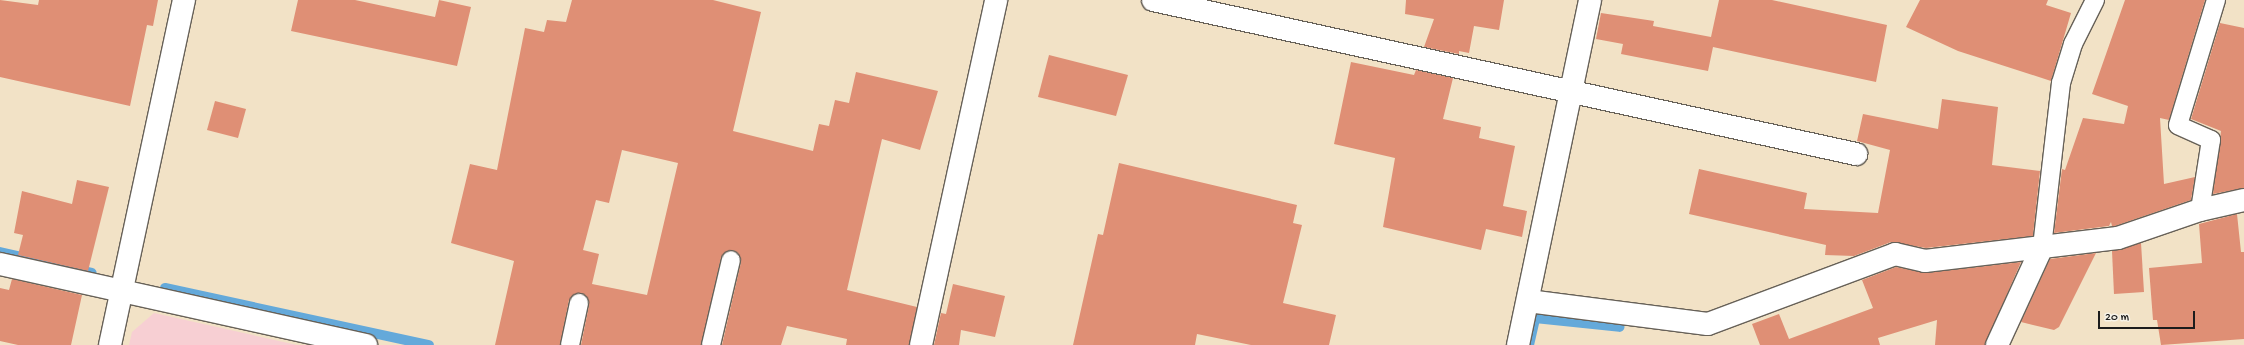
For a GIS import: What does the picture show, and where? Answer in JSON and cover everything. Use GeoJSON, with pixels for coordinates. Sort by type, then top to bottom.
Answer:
{"type":"FeatureCollection","features":[{"type":"Feature","properties":{"kind":"street"},"geometry":{"type":"LineString","coordinates":[[110,345],[184,0]]}},
{"type":"Feature","properties":{"kind":"street"},"geometry":{"type":"LineString","coordinates":[[921,345],[996,0]]}},
{"type":"Feature","properties":{"kind":"street"},"geometry":{"type":"LineString","coordinates":[[1153,0],[1570,93],[1856,154]]}},
{"type":"Feature","properties":{"kind":"street"},"geometry":{"type":"LineString","coordinates":[[1518,345],[1590,0]]}},
{"type":"Feature","properties":{"kind":"street"},"geometry":{"type":"LineString","coordinates":[[1528,301],[1708,324],[1896,254],[1925,262],[2118,238],[2200,210],[2244,200]]}},
{"type":"Feature","properties":{"kind":"street"},"geometry":{"type":"LineString","coordinates":[[1997,345],[2042,247]]}},
{"type":"Feature","properties":{"kind":"street"},"geometry":{"type":"LineString","coordinates":[[0,264],[366,345]]}},
{"type":"Feature","properties":{"kind":"lane"},"geometry":{"type":"LineString","coordinates":[[2042,247],[2062,83],[2073,44],[2095,0]]}},
{"type":"Feature","properties":{"kind":"lane"},"geometry":{"type":"LineString","coordinates":[[2200,210],[2212,140],[2178,125],[2216,0]]}},
{"type":"Feature","properties":{"kind":"lane"},"geometry":{"type":"LineString","coordinates":[[711,345],[730,260]]}},
{"type":"Feature","properties":{"kind":"lane"},"geometry":{"type":"LineString","coordinates":[[570,345],[579,303]]}},
{"type":"Feature","properties":{"kind":"shaded area"},"geometry":{"type":"Polygon","coordinates":[[[154,313],[297,345],[129,345],[132,332],[154,313]]]}},
{"type":"Feature","properties":{"kind":"building"},"geometry":{"type":"Polygon","coordinates":[[[0,0],[38,5],[39,0],[158,0],[153,26],[147,25],[130,106],[0,77],[0,0]]]}},
{"type":"Feature","properties":{"kind":"building"},"geometry":{"type":"Polygon","coordinates":[[[298,0],[355,0],[435,17],[439,0],[471,7],[457,66],[291,31],[298,0]]]}},
{"type":"Feature","properties":{"kind":"building"},"geometry":{"type":"Polygon","coordinates":[[[572,0],[713,0],[761,12],[733,131],[813,151],[819,124],[829,126],[835,100],[849,103],[856,72],[938,91],[920,150],[882,139],[847,290],[917,307],[909,345],[846,345],[847,339],[787,326],[781,345],[722,345],[741,262],[738,253],[733,250],[721,258],[701,345],[581,345],[589,305],[586,296],[581,293],[569,300],[560,345],[495,345],[514,261],[451,243],[470,164],[497,170],[525,28],[544,32],[547,20],[566,22],[572,0]],[[622,150],[609,203],[596,200],[583,250],[599,254],[592,284],[647,295],[678,163],[622,150]]]}},
{"type":"Feature","properties":{"kind":"building"},"geometry":{"type":"Polygon","coordinates":[[[1406,0],[1504,0],[1499,30],[1474,26],[1469,53],[1459,51],[1459,54],[1424,47],[1434,19],[1405,14],[1406,0]]]}},
{"type":"Feature","properties":{"kind":"building"},"geometry":{"type":"Polygon","coordinates":[[[1719,0],[1772,0],[1887,25],[1876,82],[1713,47],[1708,71],[1621,54],[1623,44],[1596,39],[1601,13],[1654,21],[1653,26],[1711,37],[1719,0]]]}},
{"type":"Feature","properties":{"kind":"building"},"geometry":{"type":"Polygon","coordinates":[[[1920,0],[2048,0],[2046,5],[2071,13],[2051,81],[1958,51],[1906,27],[1920,0]]]}},
{"type":"Feature","properties":{"kind":"building"},"geometry":{"type":"Polygon","coordinates":[[[2125,0],[2205,0],[2169,120],[2160,118],[2164,184],[2195,177],[2191,200],[2115,226],[2112,226],[2111,222],[2109,226],[2054,233],[2062,169],[2065,170],[2083,118],[2124,124],[2128,106],[2092,94],[2125,0]]]}},
{"type":"Feature","properties":{"kind":"building"},"geometry":{"type":"Polygon","coordinates":[[[2220,23],[2244,28],[2244,188],[2213,194],[2221,131],[2191,119],[2220,23]]]}},
{"type":"Feature","properties":{"kind":"building"},"geometry":{"type":"Polygon","coordinates":[[[1049,55],[1128,75],[1116,116],[1038,97],[1049,55]]]}},
{"type":"Feature","properties":{"kind":"building"},"geometry":{"type":"Polygon","coordinates":[[[1351,62],[1414,75],[1416,70],[1453,78],[1443,119],[1481,127],[1479,138],[1515,146],[1503,206],[1527,211],[1522,237],[1486,229],[1481,250],[1383,227],[1395,158],[1334,144],[1351,62]]]}},
{"type":"Feature","properties":{"kind":"building"},"geometry":{"type":"Polygon","coordinates":[[[1942,99],[1998,107],[1992,165],[2040,171],[2033,236],[1926,248],[1891,242],[1854,256],[1825,255],[1826,245],[1689,214],[1699,169],[1807,193],[1804,209],[1878,213],[1890,150],[1857,141],[1863,114],[1938,129],[1942,99]]]}},
{"type":"Feature","properties":{"kind":"building"},"geometry":{"type":"Polygon","coordinates":[[[215,101],[246,109],[238,138],[207,130],[215,101]]]}},
{"type":"Feature","properties":{"kind":"building"},"geometry":{"type":"Polygon","coordinates":[[[1119,163],[1297,205],[1293,223],[1302,225],[1283,303],[1336,315],[1329,345],[1251,345],[1197,334],[1195,345],[1073,345],[1098,234],[1103,235],[1119,163]]]}},
{"type":"Feature","properties":{"kind":"building"},"geometry":{"type":"Polygon","coordinates":[[[77,180],[109,187],[88,271],[18,255],[23,235],[14,233],[22,191],[72,204],[77,180]]]}},
{"type":"Feature","properties":{"kind":"building"},"geometry":{"type":"Polygon","coordinates":[[[2237,214],[2241,252],[2244,252],[2244,339],[2161,345],[2157,320],[2153,320],[2149,268],[2202,263],[2199,224],[2237,214]]]}},
{"type":"Feature","properties":{"kind":"building"},"geometry":{"type":"Polygon","coordinates":[[[2141,243],[2144,292],[2114,294],[2112,251],[2141,243]]]}},
{"type":"Feature","properties":{"kind":"building"},"geometry":{"type":"Polygon","coordinates":[[[2096,253],[2059,327],[2054,330],[2021,322],[2050,259],[2096,253]]]}},
{"type":"Feature","properties":{"kind":"building"},"geometry":{"type":"Polygon","coordinates":[[[2021,262],[1985,345],[1935,345],[1937,320],[1878,338],[1880,345],[1760,345],[1752,324],[1779,314],[1789,339],[1873,308],[1862,280],[1896,267],[1926,273],[2021,262]]]}},
{"type":"Feature","properties":{"kind":"building"},"geometry":{"type":"Polygon","coordinates":[[[12,279],[82,295],[71,345],[18,345],[0,341],[0,288],[9,290],[12,279]]]}},
{"type":"Feature","properties":{"kind":"building"},"geometry":{"type":"Polygon","coordinates":[[[953,284],[1005,296],[995,337],[961,330],[959,345],[934,345],[941,313],[946,314],[953,284]]]}},
{"type":"Feature","properties":{"kind":"waterway"},"geometry":{"type":"LineString","coordinates":[[0,252],[92,273]]}},
{"type":"Feature","properties":{"kind":"waterway"},"geometry":{"type":"LineString","coordinates":[[165,288],[429,345]]}},
{"type":"Feature","properties":{"kind":"waterway"},"geometry":{"type":"LineString","coordinates":[[1529,345],[1535,318],[1620,327]]}}]}
